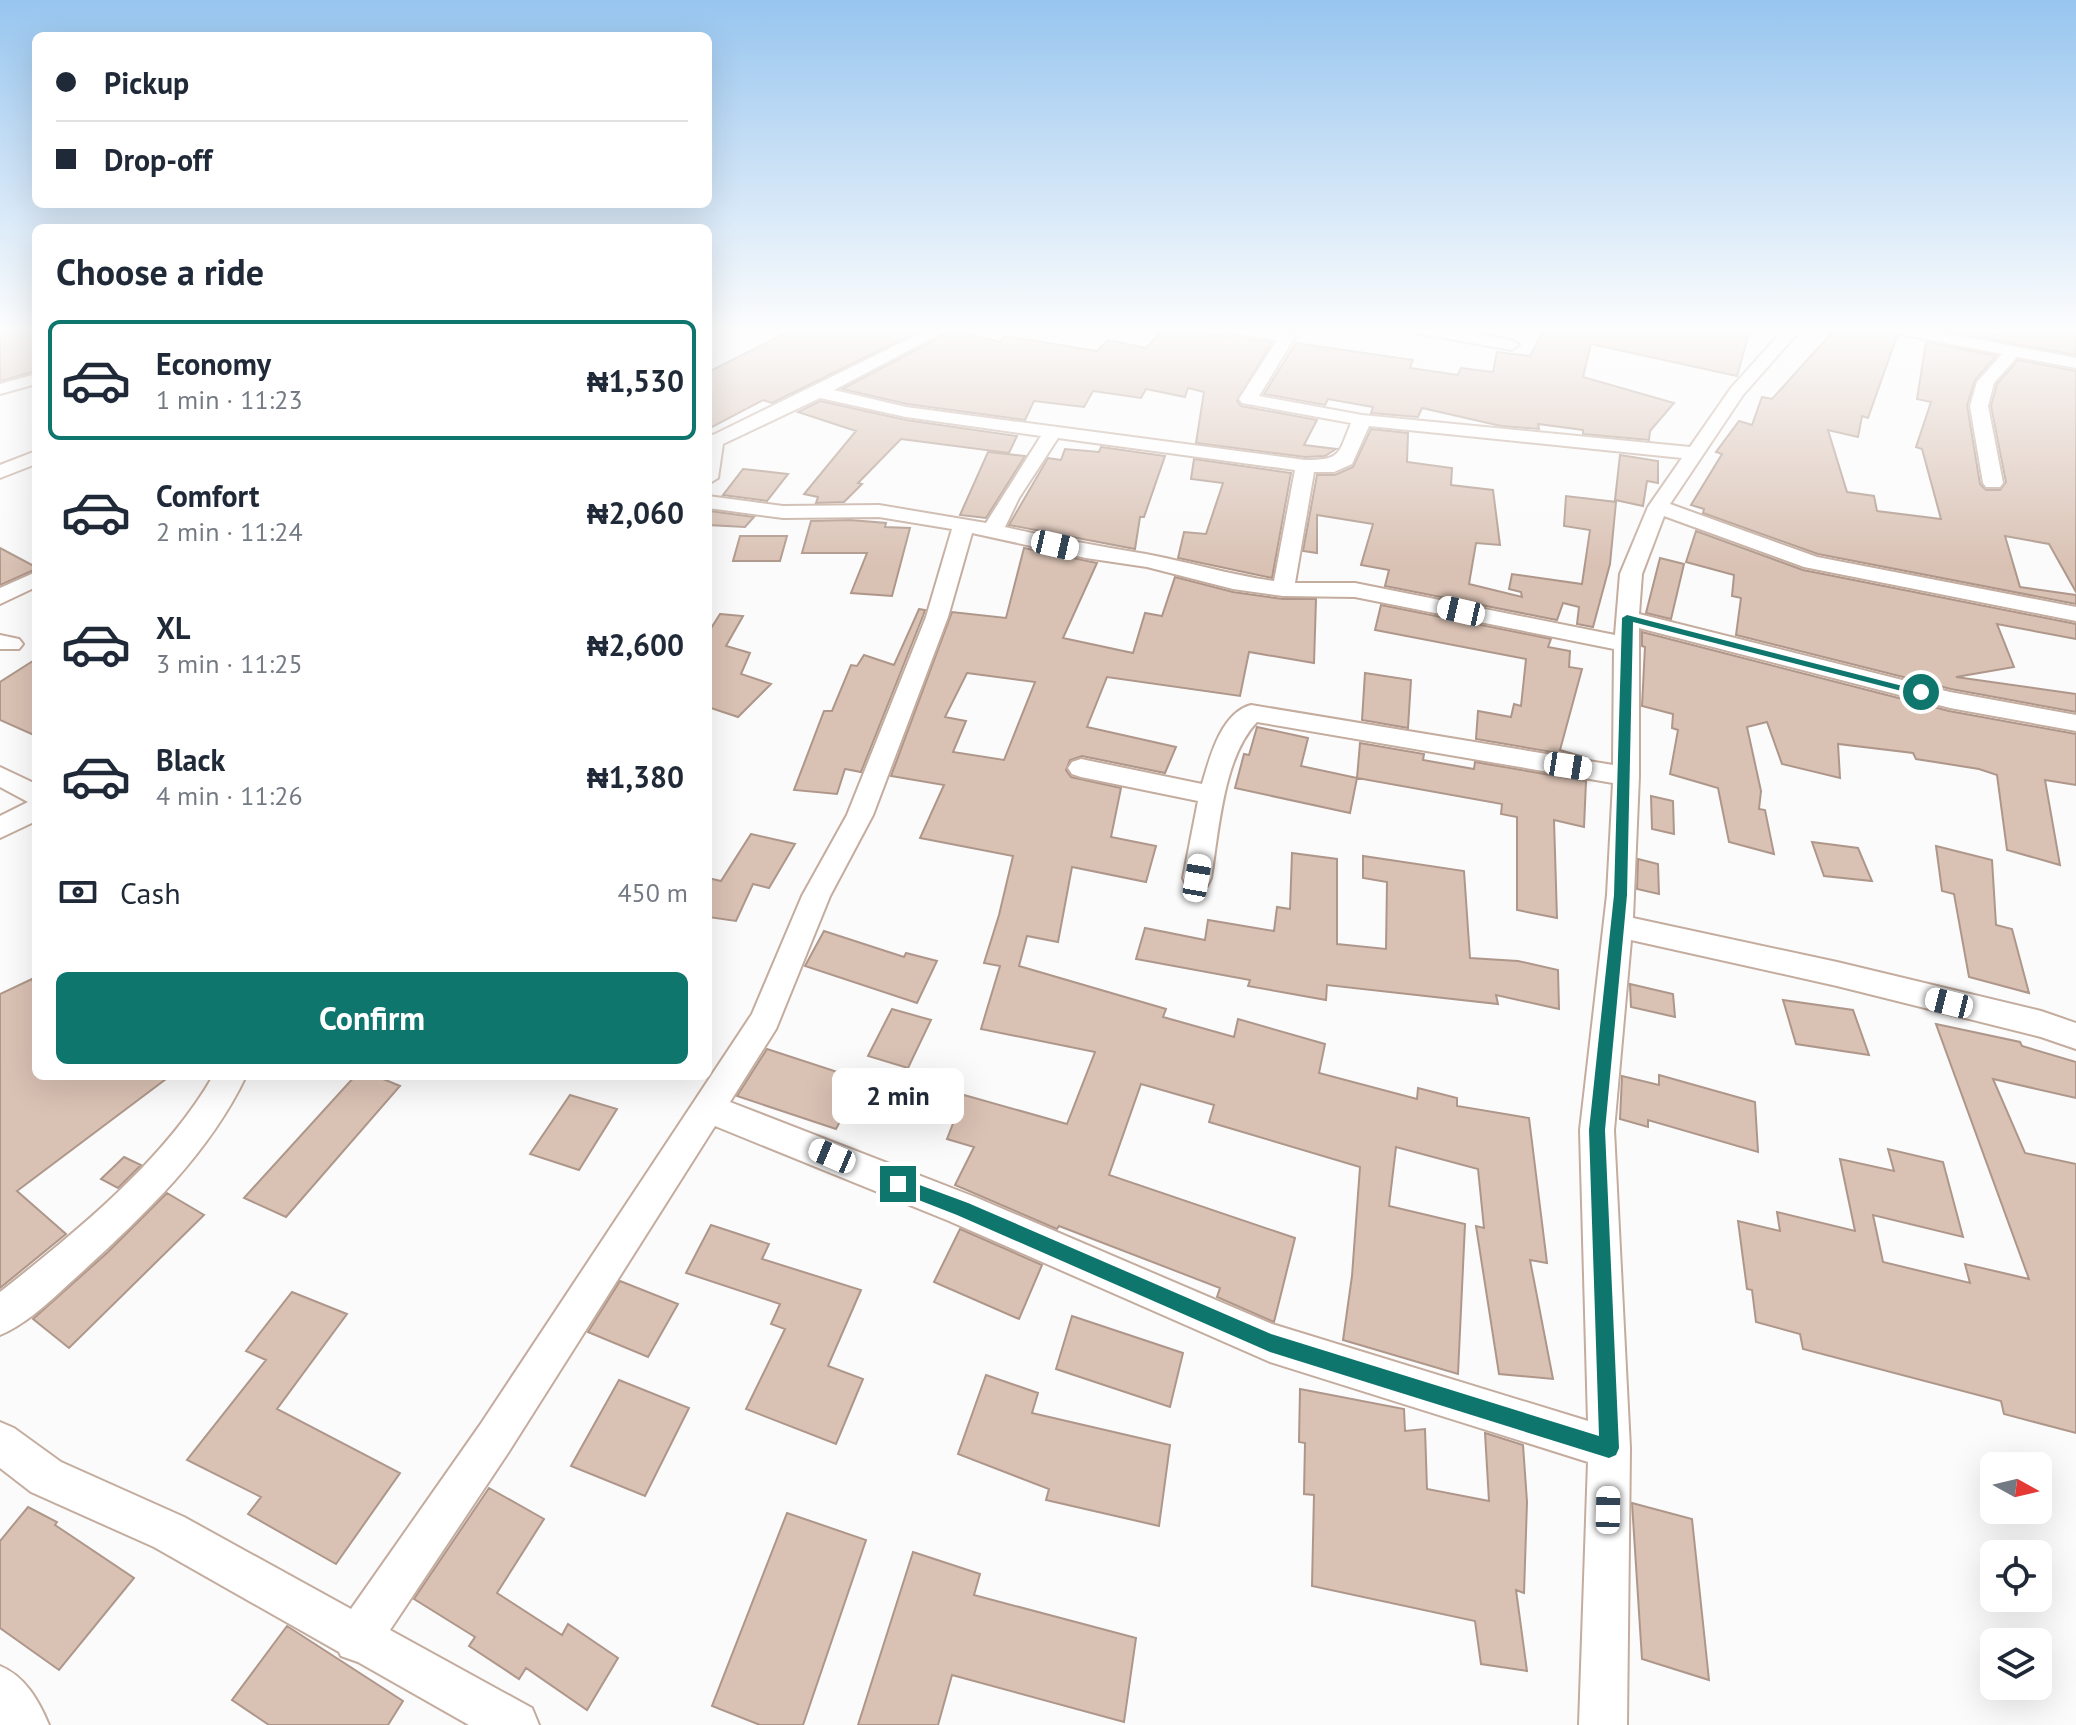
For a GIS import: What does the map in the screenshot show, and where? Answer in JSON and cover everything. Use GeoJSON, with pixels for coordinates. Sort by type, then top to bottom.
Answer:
{"type":"FeatureCollection","features":[{"type":"Feature","properties":{"kind":"street"},"geometry":{"type":"LineString","coordinates":[[712,440],[782,408]]}},
{"type":"Feature","properties":{"kind":"street"},"geometry":{"type":"LineString","coordinates":[[891,408],[1305,466],[1334,466],[1345,460],[1362,420]]}},
{"type":"Feature","properties":{"kind":"street"},"geometry":{"type":"LineString","coordinates":[[1300,408],[1362,420],[1694,453]]}},
{"type":"Feature","properties":{"kind":"street"},"geometry":{"type":"LineString","coordinates":[[1603,1725],[1609,1448],[1597,1130],[1619,926],[1631,574],[1658,507],[1725,408]]}},
{"type":"Feature","properties":{"kind":"street"},"geometry":{"type":"LineString","coordinates":[[1979,408],[1993,483]]}},
{"type":"Feature","properties":{"kind":"street"},"geometry":{"type":"LineString","coordinates":[[357,1640],[494,1439],[707,1108],[736,1070],[765,1020],[816,896],[860,815],[937,617],[978,529],[1016,486],[1053,431]]}},
{"type":"Feature","properties":{"kind":"street"},"geometry":{"type":"LineString","coordinates":[[0,472],[32,459]]}},
{"type":"Feature","properties":{"kind":"street"},"geometry":{"type":"LineString","coordinates":[[1283,589],[1305,466]]}},
{"type":"Feature","properties":{"kind":"street"},"geometry":{"type":"LineString","coordinates":[[712,503],[783,512],[879,511],[1147,561],[1233,582],[1283,589],[1355,590],[1627,631],[1950,700],[2076,723]]}},
{"type":"Feature","properties":{"kind":"street"},"geometry":{"type":"LineString","coordinates":[[1658,507],[1812,562],[2076,614]]}},
{"type":"Feature","properties":{"kind":"street"},"geometry":{"type":"LineString","coordinates":[[0,597],[32,581]]}},
{"type":"Feature","properties":{"kind":"street"},"geometry":{"type":"LineString","coordinates":[[1197,878],[1215,777],[1240,720],[1251,713],[1626,776]]}},
{"type":"Feature","properties":{"kind":"street"},"geometry":{"type":"LineString","coordinates":[[1081,768],[1212,795]]}},
{"type":"Feature","properties":{"kind":"street"},"geometry":{"type":"LineString","coordinates":[[0,776],[32,793]]}},
{"type":"Feature","properties":{"kind":"street"},"geometry":{"type":"LineString","coordinates":[[0,828],[32,811]]}},
{"type":"Feature","properties":{"kind":"street"},"geometry":{"type":"LineString","coordinates":[[1619,926],[1837,974],[2041,1024],[2076,1036]]}},
{"type":"Feature","properties":{"kind":"street"},"geometry":{"type":"LineString","coordinates":[[0,1316],[32,1293],[140,1193],[201,1128],[228,1080]]}},
{"type":"Feature","properties":{"kind":"street"},"geometry":{"type":"LineString","coordinates":[[707,1108],[962,1209],[1270,1343],[1609,1448]]}},
{"type":"Feature","properties":{"kind":"street"},"geometry":{"type":"LineString","coordinates":[[0,1442],[46,1477],[169,1532],[357,1640],[515,1725]]}},
{"type":"Feature","properties":{"kind":"street"},"geometry":{"type":"LineString","coordinates":[[0,1689],[25,1725]]}},
{"type":"Feature","properties":{"kind":"building"},"geometry":{"type":"Polygon","coordinates":[[[712,408],[747,408],[712,427],[712,408]]]}},
{"type":"Feature","properties":{"kind":"building"},"geometry":{"type":"Polygon","coordinates":[[[805,408],[854,408],[906,420],[1017,436],[1009,453],[901,439],[844,502],[816,503],[818,497],[804,494],[856,431],[798,412],[805,408]]]}},
{"type":"Feature","properties":{"kind":"building"},"geometry":{"type":"Polygon","coordinates":[[[940,408],[1030,408],[1025,420],[940,408]]]}},
{"type":"Feature","properties":{"kind":"building"},"geometry":{"type":"Polygon","coordinates":[[[1201,408],[1255,408],[1317,420],[1304,445],[1336,449],[1325,456],[1305,457],[1196,443],[1201,408]]]}},
{"type":"Feature","properties":{"kind":"building"},"geometry":{"type":"Polygon","coordinates":[[[1372,408],[1422,408],[1418,417],[1371,413],[1372,408]]]}},
{"type":"Feature","properties":{"kind":"building"},"geometry":{"type":"Polygon","coordinates":[[[1424,408],[1669,408],[1650,431],[1649,440],[1583,434],[1583,430],[1538,424],[1539,429],[1501,426],[1424,408]]]}},
{"type":"Feature","properties":{"kind":"building"},"geometry":{"type":"Polygon","coordinates":[[[1758,408],[1871,408],[1868,418],[1862,416],[1858,437],[1828,430],[1847,492],[1874,496],[1877,511],[1941,519],[1922,449],[1916,447],[1929,408],[1968,408],[1980,484],[1986,490],[2000,490],[2006,482],[1991,408],[2076,408],[2076,592],[2049,544],[2005,536],[2020,587],[2076,595],[2076,604],[1818,554],[1703,513],[1704,509],[1691,505],[1722,454],[1716,452],[1739,421],[1752,425],[1758,408]]]}},
{"type":"Feature","properties":{"kind":"building"},"geometry":{"type":"Polygon","coordinates":[[[1371,429],[1408,433],[1407,462],[1452,468],[1451,485],[1493,490],[1500,545],[1476,543],[1469,584],[1522,597],[1521,592],[1509,589],[1512,574],[1582,584],[1590,530],[1564,526],[1566,496],[1616,502],[1610,564],[1593,627],[1577,624],[1579,607],[1563,603],[1557,620],[1385,586],[1389,570],[1361,565],[1373,524],[1317,515],[1317,553],[1303,551],[1317,475],[1335,475],[1353,467],[1371,429]]]}},
{"type":"Feature","properties":{"kind":"building"},"geometry":{"type":"Polygon","coordinates":[[[1101,447],[1165,456],[1144,517],[1140,517],[1135,549],[1009,525],[1048,458],[1061,460],[1065,449],[1099,452],[1101,447]]]}},
{"type":"Feature","properties":{"kind":"building"},"geometry":{"type":"Polygon","coordinates":[[[988,452],[1025,456],[986,518],[960,515],[988,452]]]}},
{"type":"Feature","properties":{"kind":"building"},"geometry":{"type":"Polygon","coordinates":[[[1620,455],[1658,461],[1658,483],[1647,481],[1643,506],[1615,500],[1620,455]]]}},
{"type":"Feature","properties":{"kind":"building"},"geometry":{"type":"Polygon","coordinates":[[[1194,459],[1291,473],[1272,578],[1178,558],[1184,532],[1206,534],[1223,483],[1191,479],[1194,459]]]}},
{"type":"Feature","properties":{"kind":"building"},"geometry":{"type":"Polygon","coordinates":[[[743,469],[788,474],[767,501],[723,495],[743,469]]]}},
{"type":"Feature","properties":{"kind":"building"},"geometry":{"type":"Polygon","coordinates":[[[712,511],[754,517],[745,527],[712,525],[712,511]]]}},
{"type":"Feature","properties":{"kind":"building"},"geometry":{"type":"Polygon","coordinates":[[[850,520],[910,528],[892,596],[851,593],[867,553],[802,553],[811,521],[850,520]]]}},
{"type":"Feature","properties":{"kind":"building"},"geometry":{"type":"Polygon","coordinates":[[[1696,531],[1803,570],[2076,624],[2076,639],[1997,624],[2014,667],[1956,677],[2076,694],[2076,712],[1951,689],[1736,635],[1741,598],[1732,596],[1734,575],[1686,562],[1696,531]]]}},
{"type":"Feature","properties":{"kind":"building"},"geometry":{"type":"Polygon","coordinates":[[[740,536],[787,536],[780,561],[733,561],[740,536]]]}},
{"type":"Feature","properties":{"kind":"building"},"geometry":{"type":"Polygon","coordinates":[[[0,548],[32,565],[32,571],[0,585],[0,548]]]}},
{"type":"Feature","properties":{"kind":"building"},"geometry":{"type":"Polygon","coordinates":[[[1024,548],[1097,563],[1063,638],[1133,653],[1145,613],[1162,616],[1175,577],[1233,592],[1283,599],[1316,599],[1314,663],[1249,652],[1240,696],[1107,677],[1087,727],[1176,747],[1165,773],[1082,756],[1070,760],[1066,770],[1071,777],[1121,788],[1111,837],[1156,846],[1146,882],[1072,867],[1058,942],[1027,936],[1019,966],[1166,1009],[1163,1017],[1234,1037],[1238,1019],[1325,1044],[1319,1073],[1417,1099],[1418,1088],[1457,1098],[1457,1106],[1529,1118],[1547,1263],[1530,1260],[1553,1379],[1499,1374],[1476,1226],[1484,1228],[1478,1169],[1396,1147],[1389,1206],[1465,1224],[1458,1374],[1343,1340],[1352,1276],[1360,1167],[1209,1122],[1214,1105],[1141,1084],[1109,1175],[1295,1238],[1274,1322],[1217,1297],[1220,1288],[1059,1226],[1057,1229],[955,1185],[974,1147],[947,1139],[964,1095],[1067,1124],[1095,1052],[981,1029],[1000,966],[984,963],[1013,856],[920,838],[944,785],[891,776],[952,612],[1006,618],[1024,548]],[[967,673],[945,717],[966,721],[953,752],[1004,760],[1035,682],[967,673]]]}},
{"type":"Feature","properties":{"kind":"building"},"geometry":{"type":"Polygon","coordinates":[[[1660,558],[1684,564],[1671,619],[1646,613],[1660,558]]]}},
{"type":"Feature","properties":{"kind":"building"},"geometry":{"type":"Polygon","coordinates":[[[1381,605],[1551,639],[1548,647],[1570,651],[1569,667],[1582,669],[1560,750],[1587,758],[1476,739],[1478,711],[1511,717],[1514,704],[1521,706],[1526,659],[1375,630],[1381,605]]]}},
{"type":"Feature","properties":{"kind":"building"},"geometry":{"type":"Polygon","coordinates":[[[919,609],[925,610],[923,616],[861,772],[845,769],[837,794],[794,790],[824,711],[832,711],[851,665],[857,666],[864,655],[894,665],[919,609]]]}},
{"type":"Feature","properties":{"kind":"building"},"geometry":{"type":"Polygon","coordinates":[[[720,614],[743,616],[726,646],[750,653],[741,674],[771,684],[738,717],[712,708],[712,627],[720,614]]]}},
{"type":"Feature","properties":{"kind":"building"},"geometry":{"type":"Polygon","coordinates":[[[1642,632],[1949,711],[2076,734],[2076,785],[2045,780],[2060,865],[2007,850],[1997,775],[1916,759],[1913,753],[1838,744],[1840,778],[1782,764],[1767,722],[1747,727],[1761,791],[1759,809],[1765,810],[1774,854],[1729,842],[1718,788],[1670,774],[1678,730],[1672,728],[1673,714],[1642,706],[1645,647],[1642,646],[1642,632]]]}},
{"type":"Feature","properties":{"kind":"building"},"geometry":{"type":"Polygon","coordinates":[[[32,662],[32,734],[0,720],[0,682],[32,662]]]}},
{"type":"Feature","properties":{"kind":"building"},"geometry":{"type":"Polygon","coordinates":[[[1365,673],[1411,680],[1408,728],[1362,720],[1365,673]]]}},
{"type":"Feature","properties":{"kind":"building"},"geometry":{"type":"Polygon","coordinates":[[[1257,727],[1308,738],[1301,766],[1357,778],[1350,813],[1235,788],[1244,754],[1249,755],[1257,727]]]}},
{"type":"Feature","properties":{"kind":"building"},"geometry":{"type":"Polygon","coordinates":[[[1360,743],[1424,754],[1423,760],[1474,769],[1475,762],[1586,781],[1584,827],[1554,820],[1557,918],[1517,910],[1517,817],[1501,814],[1502,804],[1357,778],[1360,743]]]}},
{"type":"Feature","properties":{"kind":"building"},"geometry":{"type":"Polygon","coordinates":[[[1651,796],[1673,801],[1674,834],[1652,829],[1651,796]]]}},
{"type":"Feature","properties":{"kind":"building"},"geometry":{"type":"Polygon","coordinates":[[[751,834],[795,844],[769,888],[753,884],[736,921],[712,918],[712,879],[721,881],[751,834]]]}},
{"type":"Feature","properties":{"kind":"building"},"geometry":{"type":"Polygon","coordinates":[[[1812,842],[1858,848],[1872,881],[1824,876],[1812,842]]]}},
{"type":"Feature","properties":{"kind":"building"},"geometry":{"type":"Polygon","coordinates":[[[1936,846],[1992,860],[1996,925],[2012,929],[2029,993],[1969,977],[1954,894],[1942,891],[1936,846]]]}},
{"type":"Feature","properties":{"kind":"building"},"geometry":{"type":"Polygon","coordinates":[[[1292,853],[1337,859],[1337,944],[1386,949],[1387,882],[1363,878],[1363,856],[1464,871],[1470,958],[1518,961],[1558,970],[1559,1009],[1496,995],[1498,1004],[1327,985],[1326,1000],[1248,986],[1250,980],[1136,959],[1145,928],[1205,940],[1208,920],[1274,931],[1277,907],[1290,909],[1292,853]]]}},
{"type":"Feature","properties":{"kind":"building"},"geometry":{"type":"Polygon","coordinates":[[[1638,859],[1658,864],[1659,894],[1637,889],[1638,859]]]}},
{"type":"Feature","properties":{"kind":"building"},"geometry":{"type":"Polygon","coordinates":[[[824,931],[904,957],[906,953],[937,961],[917,1003],[805,966],[824,931]]]}},
{"type":"Feature","properties":{"kind":"building"},"geometry":{"type":"Polygon","coordinates":[[[32,979],[32,1080],[165,1080],[17,1191],[66,1234],[0,1288],[0,994],[32,979]]]}},
{"type":"Feature","properties":{"kind":"building"},"geometry":{"type":"Polygon","coordinates":[[[1630,984],[1673,994],[1675,1017],[1631,1007],[1630,984]]]}},
{"type":"Feature","properties":{"kind":"building"},"geometry":{"type":"Polygon","coordinates":[[[1783,1000],[1853,1010],[1869,1055],[1796,1044],[1783,1000]]]}},
{"type":"Feature","properties":{"kind":"building"},"geometry":{"type":"Polygon","coordinates":[[[892,1009],[931,1020],[908,1068],[868,1056],[892,1009]]]}},
{"type":"Feature","properties":{"kind":"building"},"geometry":{"type":"Polygon","coordinates":[[[1936,1024],[2020,1042],[2022,1046],[2076,1062],[2076,1098],[1993,1079],[2025,1153],[2076,1164],[2076,1433],[2004,1414],[2001,1401],[1803,1349],[1800,1334],[1756,1322],[1752,1290],[1747,1289],[1738,1221],[1780,1231],[1777,1212],[1855,1231],[1840,1159],[1894,1171],[1888,1149],[1943,1162],[1963,1237],[1873,1215],[1883,1262],[1970,1283],[1965,1264],[2029,1279],[1936,1024]]]}},
{"type":"Feature","properties":{"kind":"building"},"geometry":{"type":"Polygon","coordinates":[[[767,1049],[862,1080],[836,1129],[737,1096],[767,1049]]]}},
{"type":"Feature","properties":{"kind":"building"},"geometry":{"type":"Polygon","coordinates":[[[1659,1075],[1755,1102],[1758,1152],[1648,1120],[1648,1127],[1620,1119],[1622,1076],[1659,1085],[1659,1075]]]}},
{"type":"Feature","properties":{"kind":"building"},"geometry":{"type":"Polygon","coordinates":[[[351,1080],[386,1080],[400,1086],[286,1217],[244,1198],[351,1080]]]}},
{"type":"Feature","properties":{"kind":"building"},"geometry":{"type":"Polygon","coordinates":[[[570,1095],[617,1109],[579,1170],[530,1154],[570,1095]]]}},
{"type":"Feature","properties":{"kind":"building"},"geometry":{"type":"Polygon","coordinates":[[[124,1157],[141,1165],[118,1188],[101,1179],[124,1157]]]}},
{"type":"Feature","properties":{"kind":"building"},"geometry":{"type":"Polygon","coordinates":[[[167,1193],[204,1215],[69,1348],[33,1319],[108,1252],[167,1193]]]}},
{"type":"Feature","properties":{"kind":"building"},"geometry":{"type":"Polygon","coordinates":[[[711,1225],[769,1244],[762,1259],[861,1290],[828,1366],[863,1379],[836,1444],[746,1409],[785,1329],[771,1324],[780,1304],[686,1273],[711,1225]]]}},
{"type":"Feature","properties":{"kind":"building"},"geometry":{"type":"Polygon","coordinates":[[[960,1229],[1042,1265],[1019,1319],[934,1282],[960,1229]]]}},
{"type":"Feature","properties":{"kind":"building"},"geometry":{"type":"Polygon","coordinates":[[[620,1281],[678,1304],[648,1357],[588,1332],[620,1281]]]}},
{"type":"Feature","properties":{"kind":"building"},"geometry":{"type":"Polygon","coordinates":[[[292,1292],[347,1314],[277,1409],[400,1473],[336,1564],[248,1514],[261,1497],[187,1460],[266,1360],[246,1351],[292,1292]]]}},
{"type":"Feature","properties":{"kind":"building"},"geometry":{"type":"Polygon","coordinates":[[[1072,1316],[1183,1353],[1170,1407],[1056,1369],[1072,1316]]]}},
{"type":"Feature","properties":{"kind":"building"},"geometry":{"type":"Polygon","coordinates":[[[986,1375],[1038,1393],[1032,1413],[1170,1445],[1159,1526],[1046,1500],[1049,1489],[958,1454],[986,1375]]]}},
{"type":"Feature","properties":{"kind":"building"},"geometry":{"type":"Polygon","coordinates":[[[619,1380],[689,1408],[645,1496],[571,1466],[619,1380]]]}},
{"type":"Feature","properties":{"kind":"building"},"geometry":{"type":"Polygon","coordinates":[[[1300,1389],[1404,1409],[1405,1431],[1425,1429],[1427,1489],[1489,1501],[1485,1433],[1523,1445],[1527,1502],[1524,1593],[1516,1590],[1527,1671],[1481,1664],[1475,1621],[1312,1586],[1314,1495],[1304,1494],[1305,1443],[1299,1442],[1300,1389]]]}},
{"type":"Feature","properties":{"kind":"building"},"geometry":{"type":"Polygon","coordinates":[[[489,1488],[544,1519],[497,1593],[562,1635],[568,1624],[618,1658],[587,1710],[526,1668],[519,1679],[469,1646],[475,1637],[414,1599],[489,1488]]]}},
{"type":"Feature","properties":{"kind":"building"},"geometry":{"type":"Polygon","coordinates":[[[1632,1503],[1692,1519],[1709,1680],[1642,1659],[1632,1503]]]}},
{"type":"Feature","properties":{"kind":"building"},"geometry":{"type":"Polygon","coordinates":[[[28,1507],[57,1522],[55,1525],[134,1578],[59,1670],[0,1628],[0,1541],[28,1507]]]}},
{"type":"Feature","properties":{"kind":"building"},"geometry":{"type":"Polygon","coordinates":[[[787,1513],[866,1540],[803,1725],[760,1725],[712,1706],[787,1513]]]}},
{"type":"Feature","properties":{"kind":"building"},"geometry":{"type":"Polygon","coordinates":[[[913,1552],[980,1574],[974,1595],[1136,1638],[1124,1722],[952,1675],[938,1725],[858,1725],[913,1552]]]}},
{"type":"Feature","properties":{"kind":"building"},"geometry":{"type":"Polygon","coordinates":[[[287,1626],[403,1701],[388,1725],[269,1725],[232,1700],[287,1626]]]}},
{"type":"Feature","properties":{"kind":"route"},"geometry":{"type":"LineString","coordinates":[[898,1184],[1270,1343],[1609,1448],[1597,1130],[1621,895],[1626,776],[1627,618],[1921,692]]}}]}
